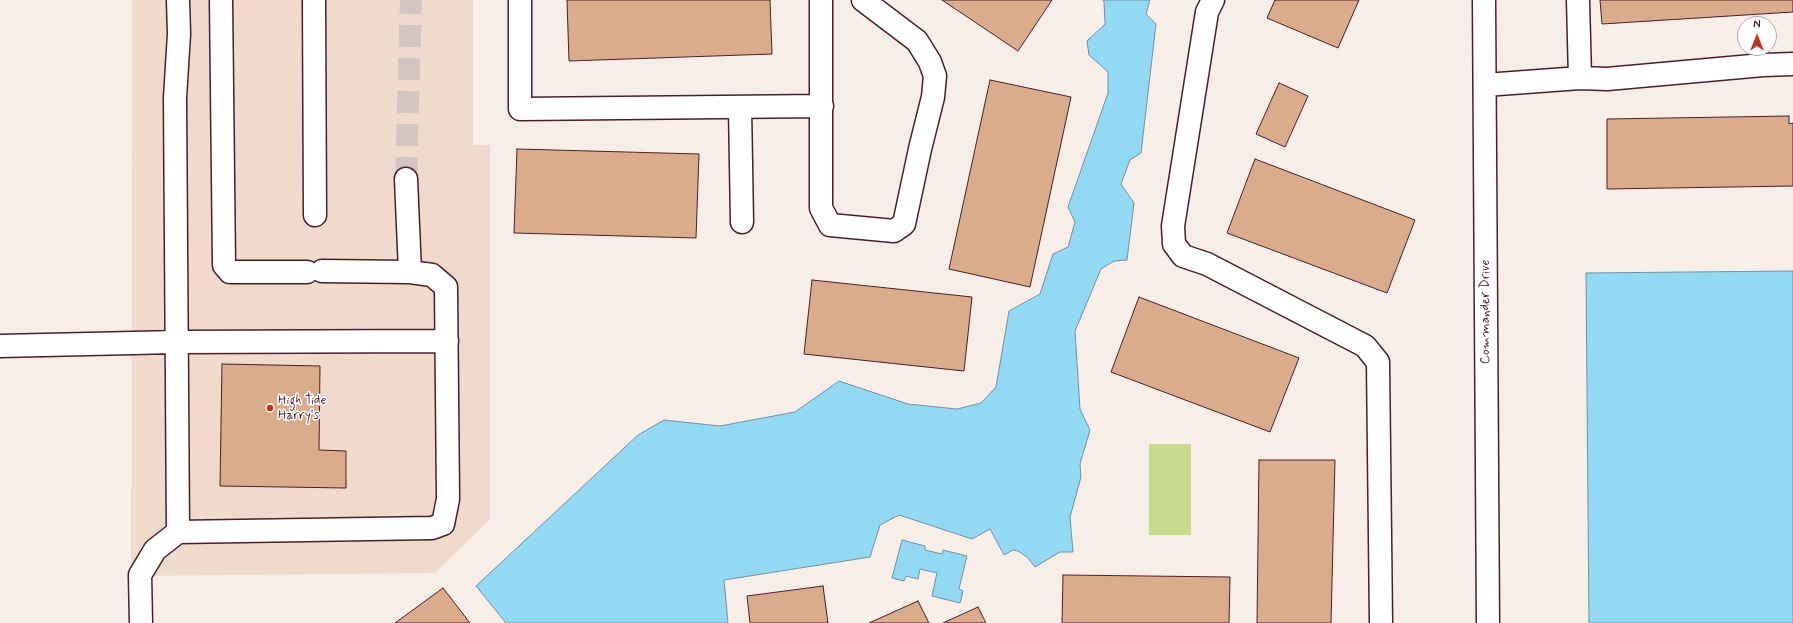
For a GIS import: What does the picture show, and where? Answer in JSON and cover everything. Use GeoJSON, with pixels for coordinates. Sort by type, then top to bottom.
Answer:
{"type":"FeatureCollection","features":[{"type":"Feature","properties":{"kind":"street"},"geometry":{"type":"LineString","coordinates":[[178,0],[179,34],[174,98],[178,532]]}},
{"type":"Feature","properties":{"kind":"street"},"geometry":{"type":"LineString","coordinates":[[141,623],[140,575],[155,550],[178,532],[432,528],[443,524],[448,499],[446,287],[432,275],[410,272],[230,272],[224,265],[221,0]]}},
{"type":"Feature","properties":{"kind":"street"},"geometry":{"type":"LineString","coordinates":[[314,0],[315,215]]}},
{"type":"Feature","properties":{"kind":"street"},"geometry":{"type":"LineString","coordinates":[[520,0],[520,109],[822,106]]}},
{"type":"Feature","properties":{"kind":"street"},"geometry":{"type":"LineString","coordinates":[[821,0],[821,208],[830,225],[894,231],[904,224],[933,97],[935,76],[930,62],[917,41],[863,0]]}},
{"type":"Feature","properties":{"kind":"street"},"geometry":{"type":"LineString","coordinates":[[1213,0],[1207,12],[1174,218],[1174,244],[1183,256],[1207,264],[1365,346],[1378,362],[1382,623]]}},
{"type":"Feature","properties":{"kind":"street","name":"Commander Drive"},"geometry":{"type":"LineString","coordinates":[[1484,0],[1488,623]]}},
{"type":"Feature","properties":{"kind":"street"},"geometry":{"type":"LineString","coordinates":[[1578,4],[1580,78]]}},
{"type":"Feature","properties":{"kind":"street"},"geometry":{"type":"LineString","coordinates":[[1485,85],[1580,78],[1607,79],[1763,65],[1793,64]]}},
{"type":"Feature","properties":{"kind":"street"},"geometry":{"type":"LineString","coordinates":[[740,107],[742,222]]}},
{"type":"Feature","properties":{"kind":"street"},"geometry":{"type":"LineString","coordinates":[[406,178],[410,272]]}},
{"type":"Feature","properties":{"kind":"street"},"geometry":{"type":"LineString","coordinates":[[0,346],[176,342],[447,341]]}},
{"type":"Feature","properties":{"kind":"shaded area"},"geometry":{"type":"Polygon","coordinates":[[[132,0],[473,0],[473,145],[490,145],[490,519],[435,573],[131,576],[132,0]]]}},
{"type":"Feature","properties":{"kind":"green space"},"geometry":{"type":"Polygon","coordinates":[[[1149,444],[1191,444],[1191,535],[1149,535],[1149,444]]]}},
{"type":"Feature","properties":{"kind":"water"},"geometry":{"type":"Polygon","coordinates":[[[1103,0],[1150,0],[1146,14],[1156,24],[1141,153],[1130,160],[1121,184],[1134,203],[1127,260],[1114,261],[1101,269],[1075,331],[1080,409],[1090,430],[1080,464],[1081,477],[1070,517],[1073,552],[1060,552],[1035,567],[1027,557],[1018,551],[1013,550],[1004,555],[990,529],[972,539],[899,515],[880,525],[870,557],[724,580],[728,623],[506,623],[476,586],[638,435],[664,420],[720,426],[795,412],[839,381],[908,404],[957,409],[981,403],[996,387],[1009,311],[1040,294],[1053,254],[1068,247],[1075,222],[1068,207],[1108,93],[1108,72],[1089,55],[1087,41],[1105,24],[1103,0]]]}},
{"type":"Feature","properties":{"kind":"water"},"geometry":{"type":"Polygon","coordinates":[[[1793,271],[1793,623],[1589,623],[1586,273],[1793,271]]]}},
{"type":"Feature","properties":{"kind":"water"},"geometry":{"type":"Polygon","coordinates":[[[902,540],[925,546],[925,550],[942,554],[943,550],[967,556],[959,589],[963,591],[960,603],[932,596],[937,573],[920,569],[918,579],[906,576],[904,581],[892,578],[902,540]]]}},
{"type":"Feature","properties":{"kind":"building"},"geometry":{"type":"Polygon","coordinates":[[[567,0],[770,0],[772,54],[569,61],[567,0]]]}},
{"type":"Feature","properties":{"kind":"building"},"geometry":{"type":"Polygon","coordinates":[[[942,0],[1052,0],[1018,51],[942,0]]]}},
{"type":"Feature","properties":{"kind":"building"},"geometry":{"type":"Polygon","coordinates":[[[1275,0],[1359,0],[1338,48],[1267,18],[1275,0]]]}},
{"type":"Feature","properties":{"kind":"building"},"geometry":{"type":"Polygon","coordinates":[[[1600,0],[1793,0],[1793,12],[1602,24],[1600,0]]]}},
{"type":"Feature","properties":{"kind":"building"},"geometry":{"type":"Polygon","coordinates":[[[990,80],[1071,97],[1030,287],[949,269],[990,80]]]}},
{"type":"Feature","properties":{"kind":"building"},"geometry":{"type":"Polygon","coordinates":[[[1279,83],[1308,96],[1285,147],[1256,134],[1279,83]]]}},
{"type":"Feature","properties":{"kind":"building"},"geometry":{"type":"Polygon","coordinates":[[[1789,116],[1789,124],[1793,123],[1793,186],[1607,189],[1607,119],[1789,116]]]}},
{"type":"Feature","properties":{"kind":"building"},"geometry":{"type":"Polygon","coordinates":[[[517,149],[699,154],[696,238],[514,233],[517,149]]]}},
{"type":"Feature","properties":{"kind":"building"},"geometry":{"type":"Polygon","coordinates":[[[1255,159],[1415,220],[1387,293],[1227,233],[1255,159]]]}},
{"type":"Feature","properties":{"kind":"building"},"geometry":{"type":"Polygon","coordinates":[[[812,280],[972,297],[964,371],[804,354],[812,280]]]}},
{"type":"Feature","properties":{"kind":"building"},"geometry":{"type":"Polygon","coordinates":[[[1139,297],[1299,358],[1270,432],[1111,372],[1139,297]]]}},
{"type":"Feature","properties":{"kind":"building","name":"High Tide Harry's"},"geometry":{"type":"Polygon","coordinates":[[[222,364],[320,366],[319,450],[346,451],[346,488],[220,486],[222,364]]]}},
{"type":"Feature","properties":{"kind":"building"},"geometry":{"type":"Polygon","coordinates":[[[1259,460],[1335,460],[1331,623],[1257,623],[1259,460]]]}},
{"type":"Feature","properties":{"kind":"building"},"geometry":{"type":"Polygon","coordinates":[[[1063,575],[1230,577],[1229,623],[1062,623],[1063,575]]]}},
{"type":"Feature","properties":{"kind":"building"},"geometry":{"type":"Polygon","coordinates":[[[823,586],[828,623],[750,623],[747,596],[823,586]]]}},
{"type":"Feature","properties":{"kind":"building"},"geometry":{"type":"Polygon","coordinates":[[[443,588],[470,623],[395,623],[443,588]]]}},
{"type":"Feature","properties":{"kind":"building"},"geometry":{"type":"Polygon","coordinates":[[[918,601],[929,623],[869,623],[918,601]]]}},
{"type":"Feature","properties":{"kind":"building"},"geometry":{"type":"Polygon","coordinates":[[[978,607],[986,623],[943,623],[978,607]]]}},
{"type":"Feature","properties":{"kind":"tunnel"},"geometry":{"type":"LineString","coordinates":[[406,179],[411,0]]}},
{"type":"Feature","properties":{"kind":"place","name":"High Tide Harry's"},"geometry":{"type":"Point","coordinates":[270,408]}}]}
